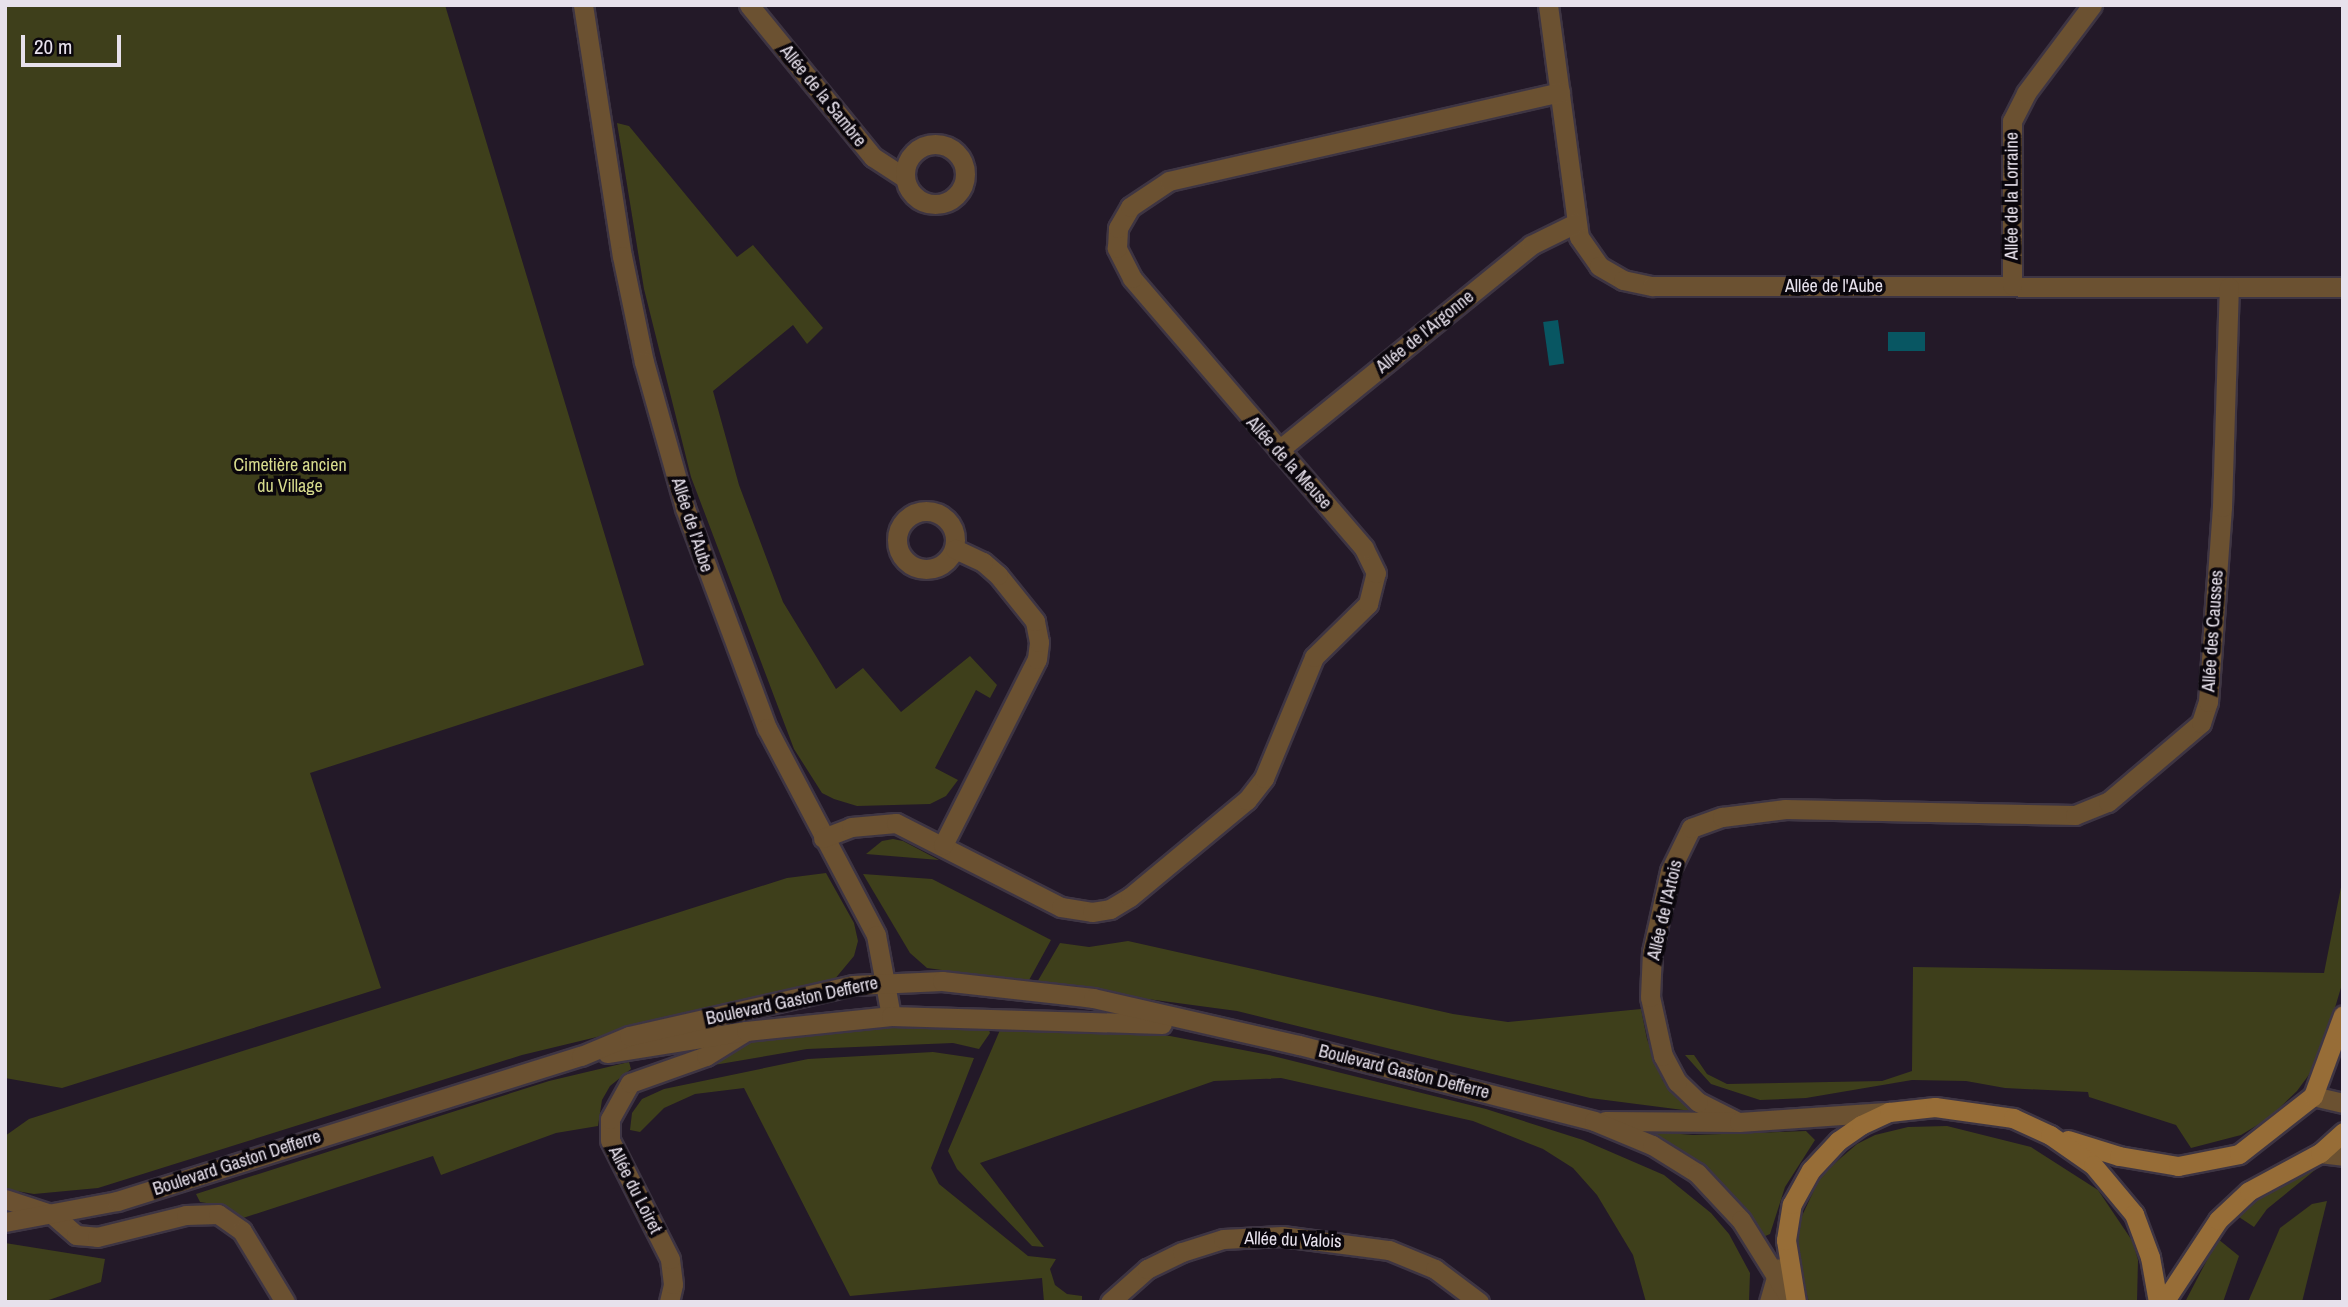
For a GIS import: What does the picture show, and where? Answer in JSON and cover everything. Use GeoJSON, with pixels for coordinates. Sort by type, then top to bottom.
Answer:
{"type":"FeatureCollection","features":[{"type":"Feature","properties":{"kind":"main road"},"geometry":{"type":"LineString","coordinates":[[1794,1302],[1786,1240],[1792,1204],[1811,1170],[1838,1141],[1888,1112],[1972,1109],[2013,1118],[2050,1135],[2119,1156],[2178,1166],[2239,1154],[2313,1096],[2343,1015]]}},
{"type":"Feature","properties":{"kind":"main road"},"geometry":{"type":"LineString","coordinates":[[2164,1302],[2218,1220],[2249,1191],[2320,1153],[2343,1132]]}},
{"type":"Feature","properties":{"kind":"main road"},"geometry":{"type":"LineString","coordinates":[[2050,1135],[2093,1165],[2134,1214],[2150,1257],[2158,1302]]}},
{"type":"Feature","properties":{"kind":"street","name":"Allée de l'Aube"},"geometry":{"type":"LineString","coordinates":[[583,5],[622,256],[669,454],[737,653],[767,728],[876,935],[891,1016]]}},
{"type":"Feature","properties":{"kind":"street","name":"Allée de la Sambre"},"geometry":{"type":"LineString","coordinates":[[749,5],[873,157],[905,178]]}},
{"type":"Feature","properties":{"kind":"street","name":"Allée de l'Aube"},"geometry":{"type":"LineString","coordinates":[[1548,5],[1576,223],[1584,247],[1599,266],[1636,284],[2343,287]]}},
{"type":"Feature","properties":{"kind":"street","name":"Allée de la Lorraine"},"geometry":{"type":"LineString","coordinates":[[2012,285],[2012,121],[2026,93],[2092,5]]}},
{"type":"Feature","properties":{"kind":"street","name":"Allée de la Meuse"},"geometry":{"type":"LineString","coordinates":[[823,838],[851,827],[887,821],[943,845],[1061,907],[1101,911],[1130,897],[1255,790],[1314,657],[1368,604],[1377,573],[1364,548],[1132,278],[1121,260],[1117,239],[1130,207],[1169,181],[1560,92]]}},
{"type":"Feature","properties":{"kind":"street","name":"Allée de l'Argonne"},"geometry":{"type":"LineString","coordinates":[[1279,450],[1531,245],[1576,223]]}},
{"type":"Feature","properties":{"kind":"street","name":"Allée des Causses"},"geometry":{"type":"LineString","coordinates":[[1691,828],[1722,817],[1785,809],[2075,815],[2108,802],[2187,739],[2201,723],[2208,702],[2224,468],[2229,287]]}},
{"type":"Feature","properties":{"kind":"street"},"geometry":{"type":"LineString","coordinates":[[943,845],[1037,659],[1039,631],[1030,613],[991,567],[954,549]]}},
{"type":"Feature","properties":{"kind":"street","name":"Allée de l'Artois"},"geometry":{"type":"LineString","coordinates":[[1691,828],[1670,872],[1652,952],[1650,997],[1663,1056],[1677,1082],[1698,1102],[1739,1122]]}},
{"type":"Feature","properties":{"kind":"street","name":"Boulevard Gaston Defferre"},"geometry":{"type":"LineString","coordinates":[[5,1222],[117,1201],[581,1056],[629,1036],[886,982],[942,981],[1093,998],[1594,1121],[1653,1146],[1698,1173],[1741,1220],[1794,1302]]}},
{"type":"Feature","properties":{"kind":"street","name":"Boulevard Gaston Defferre"},"geometry":{"type":"LineString","coordinates":[[581,1056],[746,1031],[891,1016],[1044,1017],[1214,1027]]}},
{"type":"Feature","properties":{"kind":"street","name":"Allée du Loiret"},"geometry":{"type":"LineString","coordinates":[[669,1302],[673,1284],[670,1259],[610,1140],[610,1119],[631,1083],[706,1056],[746,1031]]}},
{"type":"Feature","properties":{"kind":"street"},"geometry":{"type":"LineString","coordinates":[[2313,1096],[2343,1103]]}},
{"type":"Feature","properties":{"kind":"street","name":"Boulevard Gaston Defferre"},"geometry":{"type":"LineString","coordinates":[[1594,1121],[1739,1122],[1888,1112]]}},
{"type":"Feature","properties":{"kind":"street"},"geometry":{"type":"LineString","coordinates":[[2320,1153],[2343,1156]]}},
{"type":"Feature","properties":{"kind":"street","name":"Boulevard Gaston Defferre"},"geometry":{"type":"LineString","coordinates":[[5,1199],[52,1214]]}},
{"type":"Feature","properties":{"kind":"street"},"geometry":{"type":"LineString","coordinates":[[52,1214],[76,1235],[97,1237],[186,1214],[218,1214],[242,1231],[285,1302]]}},
{"type":"Feature","properties":{"kind":"street","name":"Allée du Valois"},"geometry":{"type":"LineString","coordinates":[[1110,1302],[1147,1269],[1182,1252],[1223,1239],[1282,1236],[1389,1250],[1435,1269],[1479,1302]]}},
{"type":"Feature","properties":{"kind":"street"},"geometry":{"type":"LineString","coordinates":[[1769,1302],[1786,1240]]}},
{"type":"Feature","properties":{"kind":"green space","name":"Cimetière ancien du Village"},"geometry":{"type":"Polygon","coordinates":[[[5,5],[445,5],[644,665],[310,773],[381,988],[62,1088],[5,1078],[5,5]]]}},
{"type":"Feature","properties":{"kind":"green space"},"geometry":{"type":"Polygon","coordinates":[[[617,123],[629,126],[737,257],[753,245],[823,328],[807,344],[793,325],[713,391],[739,485],[783,602],[836,689],[863,668],[901,712],[970,656],[997,685],[990,698],[976,690],[935,768],[958,780],[946,796],[930,804],[857,806],[834,799],[822,793],[794,749],[691,477],[644,289],[617,123]]]}},
{"type":"Feature","properties":{"kind":"green space"},"geometry":{"type":"Polygon","coordinates":[[[882,841],[903,841],[939,860],[866,854],[882,841]]]}},
{"type":"Feature","properties":{"kind":"green space"},"geometry":{"type":"Polygon","coordinates":[[[826,873],[854,923],[858,941],[854,956],[834,980],[522,1055],[98,1188],[34,1194],[5,1189],[5,1136],[29,1119],[787,878],[826,873]]]}},
{"type":"Feature","properties":{"kind":"green space"},"geometry":{"type":"Polygon","coordinates":[[[863,874],[932,879],[1051,940],[1028,982],[927,968],[910,953],[863,874]]]}},
{"type":"Feature","properties":{"kind":"green space"},"geometry":{"type":"Polygon","coordinates":[[[2343,877],[2343,981],[2319,1061],[2297,1091],[2269,1118],[2241,1135],[2191,1148],[2176,1125],[2089,1097],[2088,1092],[2005,1088],[1966,1081],[1912,1080],[1806,1098],[1760,1100],[1711,1084],[1685,1055],[1694,1055],[1707,1074],[1727,1084],[1882,1081],[1912,1071],[1913,967],[2324,973],[2343,877]]]}},
{"type":"Feature","properties":{"kind":"green space"},"geometry":{"type":"Polygon","coordinates":[[[1128,941],[1453,1014],[1508,1022],[1641,1009],[1647,1039],[1663,1081],[1691,1111],[1590,1098],[1237,1011],[1036,984],[1060,943],[1089,947],[1128,941]]]}},
{"type":"Feature","properties":{"kind":"green space"},"geometry":{"type":"Polygon","coordinates":[[[1003,1023],[1170,1036],[1269,1055],[1486,1109],[1583,1140],[1664,1175],[1711,1213],[1729,1234],[1750,1273],[1749,1302],[1646,1302],[1633,1255],[1597,1195],[1573,1168],[1543,1149],[1473,1121],[1281,1078],[1214,1081],[980,1163],[1044,1247],[1032,1246],[957,1169],[948,1151],[1003,1023]]]}},
{"type":"Feature","properties":{"kind":"green space"},"geometry":{"type":"Polygon","coordinates":[[[892,1024],[987,1024],[990,1033],[979,1049],[953,1043],[807,1049],[708,1066],[747,1040],[892,1024]]]}},
{"type":"Feature","properties":{"kind":"green space"},"geometry":{"type":"Polygon","coordinates":[[[933,1052],[974,1058],[931,1168],[939,1184],[1028,1256],[1056,1259],[1050,1269],[1055,1285],[1067,1294],[1082,1296],[1082,1302],[1044,1302],[1042,1278],[850,1296],[744,1088],[695,1094],[664,1108],[640,1132],[630,1130],[632,1113],[642,1099],[664,1089],[808,1059],[933,1052]]]}},
{"type":"Feature","properties":{"kind":"green space"},"geometry":{"type":"Polygon","coordinates":[[[629,1062],[631,1069],[610,1086],[602,1100],[598,1126],[556,1133],[441,1175],[433,1156],[243,1218],[225,1206],[200,1202],[196,1194],[549,1081],[629,1062]]]}},
{"type":"Feature","properties":{"kind":"green space"},"geometry":{"type":"Polygon","coordinates":[[[1947,1126],[2031,1147],[2098,1190],[2133,1242],[2138,1260],[2137,1302],[1809,1302],[1798,1265],[1797,1241],[1801,1218],[1821,1175],[1857,1144],[1875,1135],[1908,1127],[1947,1126]]]}},
{"type":"Feature","properties":{"kind":"green space"},"geometry":{"type":"Polygon","coordinates":[[[1644,1131],[1693,1135],[1806,1131],[1815,1140],[1785,1187],[1770,1234],[1763,1237],[1642,1136],[1644,1131]]]}},
{"type":"Feature","properties":{"kind":"green space"},"geometry":{"type":"Polygon","coordinates":[[[2320,1166],[2267,1209],[2254,1227],[2236,1215],[2268,1191],[2320,1166]]]}},
{"type":"Feature","properties":{"kind":"green space"},"geometry":{"type":"Polygon","coordinates":[[[2327,1201],[2302,1302],[2248,1302],[2280,1228],[2312,1204],[2327,1201]]]}},
{"type":"Feature","properties":{"kind":"green space"},"geometry":{"type":"Polygon","coordinates":[[[2218,1239],[2239,1256],[2223,1302],[2185,1302],[2218,1239]]]}},
{"type":"Feature","properties":{"kind":"green space"},"geometry":{"type":"Polygon","coordinates":[[[5,1243],[105,1259],[101,1282],[43,1302],[5,1302],[5,1243]]]}},
{"type":"Feature","properties":{"kind":"water"},"geometry":{"type":"Polygon","coordinates":[[[1558,320],[1564,364],[1549,366],[1543,322],[1558,320]]]}},
{"type":"Feature","properties":{"kind":"water"},"geometry":{"type":"Polygon","coordinates":[[[1888,332],[1925,332],[1925,351],[1888,351],[1888,332]]]}}]}
